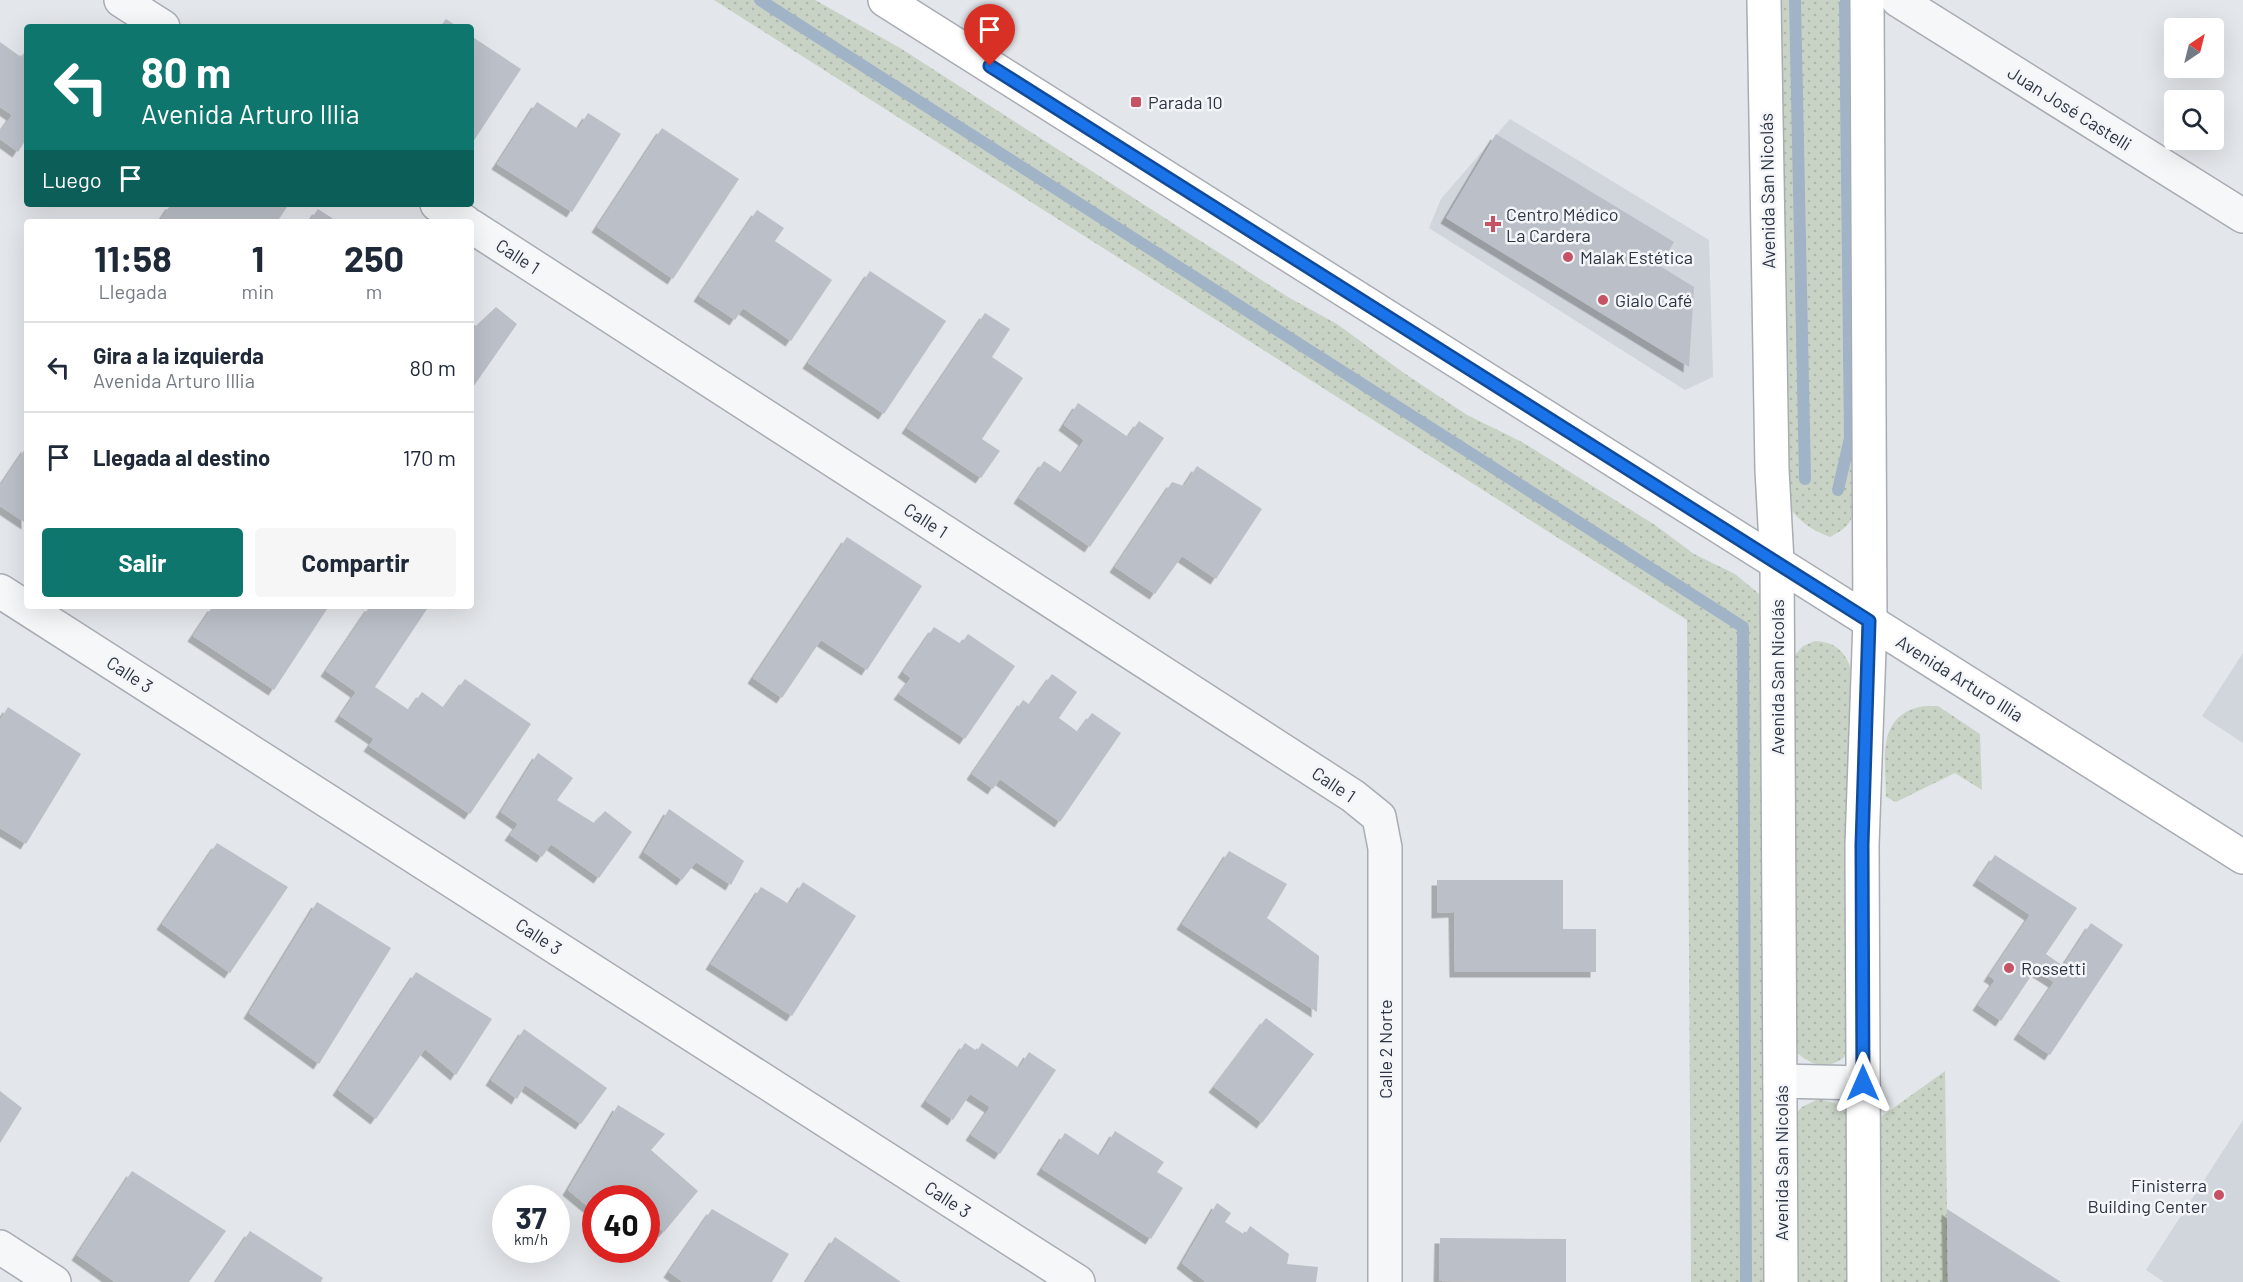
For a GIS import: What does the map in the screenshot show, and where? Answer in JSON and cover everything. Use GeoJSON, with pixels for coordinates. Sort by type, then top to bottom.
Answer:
{"type":"FeatureCollection","features":[{"type":"Feature","properties":{"kind":"street"},"geometry":{"type":"LineString","coordinates":[[121,0],[158,24]]}},
{"type":"Feature","properties":{"kind":"street","name":"Avenida Arturo Illia"},"geometry":{"type":"LineString","coordinates":[[885,0],[2243,857]]}},
{"type":"Feature","properties":{"kind":"street","name":"Avenida San Nicolás"},"geometry":{"type":"LineString","coordinates":[[1764,0],[1772,458],[1777,562],[1781,1282]]}},
{"type":"Feature","properties":{"kind":"street"},"geometry":{"type":"LineString","coordinates":[[1864,1282],[1862,845],[1869,621],[1867,0]]}},
{"type":"Feature","properties":{"kind":"street","name":"Juan José Castelli"},"geometry":{"type":"LineString","coordinates":[[1898,0],[2243,216]]}},
{"type":"Feature","properties":{"kind":"street"},"geometry":{"type":"LineString","coordinates":[[442,207],[460,219]]}},
{"type":"Feature","properties":{"kind":"street","name":"Calle 1"},"geometry":{"type":"LineString","coordinates":[[474,228],[1353,795],[1379,818]]}},
{"type":"Feature","properties":{"kind":"street","name":"Calle 3"},"geometry":{"type":"LineString","coordinates":[[0,591],[24,606]]}},
{"type":"Feature","properties":{"kind":"street","name":"Calle 3"},"geometry":{"type":"LineString","coordinates":[[28,609],[1078,1282]]}},
{"type":"Feature","properties":{"kind":"street","name":"Calle 2 Norte"},"geometry":{"type":"LineString","coordinates":[[1379,818],[1385,848],[1385,1282]]}},
{"type":"Feature","properties":{"kind":"street"},"geometry":{"type":"LineString","coordinates":[[1780,1081],[1863,1083]]}},
{"type":"Feature","properties":{"kind":"street"},"geometry":{"type":"LineString","coordinates":[[0,1247],[54,1282]]}},
{"type":"Feature","properties":{"kind":"shaded area"},"geometry":{"type":"Polygon","coordinates":[[[1510,119],[1709,240],[1713,377],[1685,390],[1429,228],[1441,199],[1510,119]]]}},
{"type":"Feature","properties":{"kind":"shaded area"},"geometry":{"type":"Polygon","coordinates":[[[2243,653],[2243,743],[2202,716],[2243,653]]]}},
{"type":"Feature","properties":{"kind":"shaded area","name":"Finisterra Building Center"},"geometry":{"type":"Polygon","coordinates":[[[2243,1120],[2243,1282],[2164,1282],[2146,1270],[2243,1120]]]}},
{"type":"Feature","properties":{"kind":"green space"},"geometry":{"type":"Polygon","coordinates":[[[714,0],[815,0],[900,48],[1288,297],[1337,324],[1401,371],[1467,415],[1522,442],[1655,525],[1694,554],[1735,574],[1764,598],[1769,1282],[1691,1282],[1687,620],[714,0]]]}},
{"type":"Feature","properties":{"kind":"green space"},"geometry":{"type":"Polygon","coordinates":[[[1769,0],[1847,0],[1850,3],[1856,490],[1852,518],[1844,528],[1830,537],[1804,523],[1785,502],[1769,0]]]}},
{"type":"Feature","properties":{"kind":"green space"},"geometry":{"type":"Polygon","coordinates":[[[1815,641],[1837,648],[1850,666],[1853,1048],[1838,1061],[1823,1065],[1808,1061],[1793,1049],[1794,656],[1803,646],[1815,641]]]}},
{"type":"Feature","properties":{"kind":"green space"},"geometry":{"type":"Polygon","coordinates":[[[1924,706],[1938,706],[1980,734],[1982,790],[1955,773],[1896,802],[1886,797],[1885,753],[1890,728],[1908,711],[1924,706]]]}},
{"type":"Feature","properties":{"kind":"green space"},"geometry":{"type":"Polygon","coordinates":[[[1945,1071],[1948,1282],[1881,1282],[1882,1191],[1878,1119],[1945,1071]]]}},
{"type":"Feature","properties":{"kind":"green space"},"geometry":{"type":"Polygon","coordinates":[[[1818,1099],[1835,1103],[1847,1112],[1854,1282],[1792,1282],[1793,1116],[1802,1107],[1818,1099]]]}},
{"type":"Feature","properties":{"kind":"building"},"geometry":{"type":"Polygon","coordinates":[[[446,19],[454,24],[442,24],[446,19]]]}},
{"type":"Feature","properties":{"kind":"building"},"geometry":{"type":"Polygon","coordinates":[[[474,38],[521,69],[474,140],[474,38]]]}},
{"type":"Feature","properties":{"kind":"building"},"geometry":{"type":"Polygon","coordinates":[[[0,42],[21,57],[24,53],[24,143],[18,152],[0,139],[0,132],[12,115],[0,107],[0,42]]]}},
{"type":"Feature","properties":{"kind":"building"},"geometry":{"type":"Polygon","coordinates":[[[537,102],[578,129],[588,113],[621,134],[572,212],[497,164],[537,102]]]}},
{"type":"Feature","properties":{"kind":"building"},"geometry":{"type":"Polygon","coordinates":[[[662,128],[739,179],[673,279],[597,227],[662,128]]]}},
{"type":"Feature","properties":{"kind":"building"},"geometry":{"type":"Polygon","coordinates":[[[1496,134],[1674,242],[1660,266],[1694,287],[1689,367],[1446,218],[1496,134]]]}},
{"type":"Feature","properties":{"kind":"building"},"geometry":{"type":"Polygon","coordinates":[[[169,207],[287,207],[279,219],[161,219],[169,207]]]}},
{"type":"Feature","properties":{"kind":"building"},"geometry":{"type":"Polygon","coordinates":[[[318,209],[333,219],[311,219],[318,209]]]}},
{"type":"Feature","properties":{"kind":"building"},"geometry":{"type":"Polygon","coordinates":[[[757,210],[784,228],[775,241],[832,280],[791,341],[743,308],[735,320],[699,296],[757,210]]]}},
{"type":"Feature","properties":{"kind":"building"},"geometry":{"type":"Polygon","coordinates":[[[870,271],[946,321],[884,414],[808,363],[870,271]]]}},
{"type":"Feature","properties":{"kind":"building"},"geometry":{"type":"Polygon","coordinates":[[[496,307],[517,324],[474,386],[474,325],[476,326],[496,307]]]}},
{"type":"Feature","properties":{"kind":"building"},"geometry":{"type":"Polygon","coordinates":[[[985,313],[1010,329],[992,357],[1023,378],[982,439],[1000,451],[981,478],[907,428],[985,313]]]}},
{"type":"Feature","properties":{"kind":"building"},"geometry":{"type":"Polygon","coordinates":[[[1078,403],[1128,437],[1139,421],[1164,438],[1090,547],[1019,498],[1044,461],[1062,473],[1084,440],[1064,425],[1078,403]]]}},
{"type":"Feature","properties":{"kind":"building"},"geometry":{"type":"Polygon","coordinates":[[[24,450],[24,522],[0,506],[0,486],[24,450]]]}},
{"type":"Feature","properties":{"kind":"building"},"geometry":{"type":"Polygon","coordinates":[[[1197,466],[1262,509],[1216,579],[1182,556],[1155,594],[1115,567],[1172,482],[1184,486],[1197,466]]]}},
{"type":"Feature","properties":{"kind":"building"},"geometry":{"type":"Polygon","coordinates":[[[847,537],[922,586],[867,670],[821,640],[782,698],[753,678],[847,537]]]}},
{"type":"Feature","properties":{"kind":"building"},"geometry":{"type":"Polygon","coordinates":[[[211,609],[327,609],[274,690],[193,636],[211,609]]]}},
{"type":"Feature","properties":{"kind":"building"},"geometry":{"type":"Polygon","coordinates":[[[368,609],[427,609],[375,687],[409,710],[422,692],[444,708],[465,679],[531,724],[470,814],[369,746],[374,739],[340,716],[356,692],[326,671],[368,609]]]}},
{"type":"Feature","properties":{"kind":"building"},"geometry":{"type":"Polygon","coordinates":[[[934,627],[961,644],[968,634],[1015,666],[965,739],[899,694],[911,678],[903,672],[934,627]]]}},
{"type":"Feature","properties":{"kind":"building"},"geometry":{"type":"Polygon","coordinates":[[[1052,674],[1077,692],[1059,718],[1078,732],[1092,713],[1121,733],[1060,822],[1000,779],[993,789],[972,774],[1023,700],[1030,705],[1052,674]]]}},
{"type":"Feature","properties":{"kind":"building"},"geometry":{"type":"Polygon","coordinates":[[[8,707],[81,754],[26,844],[0,828],[0,720],[8,707]]]}},
{"type":"Feature","properties":{"kind":"building"},"geometry":{"type":"Polygon","coordinates":[[[538,753],[573,778],[557,800],[594,823],[605,811],[632,832],[599,878],[551,844],[542,857],[510,835],[518,824],[501,812],[538,753]]]}},
{"type":"Feature","properties":{"kind":"building"},"geometry":{"type":"Polygon","coordinates":[[[669,809],[744,861],[731,885],[696,862],[682,880],[644,852],[669,809]]]}},
{"type":"Feature","properties":{"kind":"building"},"geometry":{"type":"Polygon","coordinates":[[[217,843],[288,887],[230,973],[162,924],[217,843]]]}},
{"type":"Feature","properties":{"kind":"building"},"geometry":{"type":"Polygon","coordinates":[[[1229,851],[1287,884],[1267,918],[1319,956],[1317,1012],[1182,924],[1229,851]]]}},
{"type":"Feature","properties":{"kind":"building"},"geometry":{"type":"Polygon","coordinates":[[[1995,855],[2077,908],[2046,954],[2063,966],[2091,923],[2123,945],[2050,1055],[2019,1034],[2054,982],[2035,970],[2001,1021],[1978,1005],[1995,980],[1989,976],[2030,915],[1978,880],[1995,855]]]}},
{"type":"Feature","properties":{"kind":"building"},"geometry":{"type":"Polygon","coordinates":[[[1437,880],[1563,880],[1563,929],[1596,929],[1596,972],[1455,972],[1454,912],[1437,913],[1437,880]]]}},
{"type":"Feature","properties":{"kind":"building"},"geometry":{"type":"Polygon","coordinates":[[[803,882],[856,916],[792,1016],[711,964],[761,887],[789,904],[803,882]]]}},
{"type":"Feature","properties":{"kind":"building"},"geometry":{"type":"Polygon","coordinates":[[[317,902],[391,948],[319,1064],[249,1013],[317,902]]]}},
{"type":"Feature","properties":{"kind":"building"},"geometry":{"type":"Polygon","coordinates":[[[416,972],[492,1019],[456,1075],[425,1049],[376,1119],[338,1090],[416,972]]]}},
{"type":"Feature","properties":{"kind":"building"},"geometry":{"type":"Polygon","coordinates":[[[1266,1018],[1314,1054],[1262,1123],[1214,1087],[1266,1018]]]}},
{"type":"Feature","properties":{"kind":"building"},"geometry":{"type":"Polygon","coordinates":[[[524,1029],[607,1088],[581,1124],[525,1085],[517,1099],[491,1080],[524,1029]]]}},
{"type":"Feature","properties":{"kind":"building"},"geometry":{"type":"Polygon","coordinates":[[[965,1043],[977,1051],[982,1043],[1019,1068],[1029,1052],[1056,1070],[1000,1154],[971,1135],[990,1107],[970,1094],[953,1120],[926,1101],[965,1043]]]}},
{"type":"Feature","properties":{"kind":"building"},"geometry":{"type":"Polygon","coordinates":[[[0,1091],[22,1108],[0,1143],[0,1091]]]}},
{"type":"Feature","properties":{"kind":"building"},"geometry":{"type":"Polygon","coordinates":[[[618,1105],[665,1134],[651,1150],[698,1191],[664,1232],[660,1228],[660,1185],[582,1185],[582,1202],[570,1192],[570,1187],[618,1105]]]}},
{"type":"Feature","properties":{"kind":"building"},"geometry":{"type":"Polygon","coordinates":[[[1115,1131],[1164,1162],[1157,1172],[1183,1188],[1151,1239],[1042,1169],[1065,1133],[1100,1156],[1115,1131]]]}},
{"type":"Feature","properties":{"kind":"building"},"geometry":{"type":"Polygon","coordinates":[[[132,1171],[226,1231],[189,1282],[115,1282],[77,1255],[132,1171]]]}},
{"type":"Feature","properties":{"kind":"building"},"geometry":{"type":"Polygon","coordinates":[[[1217,1203],[1231,1213],[1225,1222],[1245,1235],[1250,1226],[1289,1254],[1287,1264],[1318,1267],[1316,1282],[1206,1282],[1182,1263],[1217,1203]]]}},
{"type":"Feature","properties":{"kind":"building"},"geometry":{"type":"Polygon","coordinates":[[[712,1209],[789,1254],[772,1282],[683,1282],[669,1272],[712,1209]]]}},
{"type":"Feature","properties":{"kind":"building"},"geometry":{"type":"Polygon","coordinates":[[[1947,1209],[2061,1282],[1948,1282],[1947,1209]]]}},
{"type":"Feature","properties":{"kind":"building"},"geometry":{"type":"Polygon","coordinates":[[[250,1231],[323,1278],[321,1282],[216,1282],[250,1231]]]}},
{"type":"Feature","properties":{"kind":"building"},"geometry":{"type":"Polygon","coordinates":[[[835,1237],[901,1282],[806,1282],[835,1237]]]}},
{"type":"Feature","properties":{"kind":"building"},"geometry":{"type":"Polygon","coordinates":[[[1440,1238],[1566,1239],[1566,1282],[1439,1281],[1440,1238]]]}},
{"type":"Feature","properties":{"kind":"waterway"},"geometry":{"type":"LineString","coordinates":[[760,0],[1743,627],[1746,1282]]}},
{"type":"Feature","properties":{"kind":"waterway"},"geometry":{"type":"LineString","coordinates":[[1795,0],[1805,479]]}},
{"type":"Feature","properties":{"kind":"waterway"},"geometry":{"type":"LineString","coordinates":[[1838,490],[1850,438],[1845,4]]}},
{"type":"Feature","properties":{"kind":"place","name":"Parada 10"},"geometry":{"type":"Point","coordinates":[1136,102]}},
{"type":"Feature","properties":{"kind":"place","name":"Centro Médico La Cardera"},"geometry":{"type":"Point","coordinates":[1493,224]}},
{"type":"Feature","properties":{"kind":"place","name":"Malak Estética"},"geometry":{"type":"Point","coordinates":[1568,257]}},
{"type":"Feature","properties":{"kind":"place","name":"Gialo Café"},"geometry":{"type":"Point","coordinates":[1603,300]}},
{"type":"Feature","properties":{"kind":"place","name":"Rossetti"},"geometry":{"type":"Point","coordinates":[2009,968]}},
{"type":"Feature","properties":{"kind":"place","name":"Finisterra Building Center"},"geometry":{"type":"Point","coordinates":[2219,1195]}},
{"type":"Feature","properties":{"kind":"route"},"geometry":{"type":"LineString","coordinates":[[990,66],[1869,621],[1862,845],[1863,1083]]}}]}
